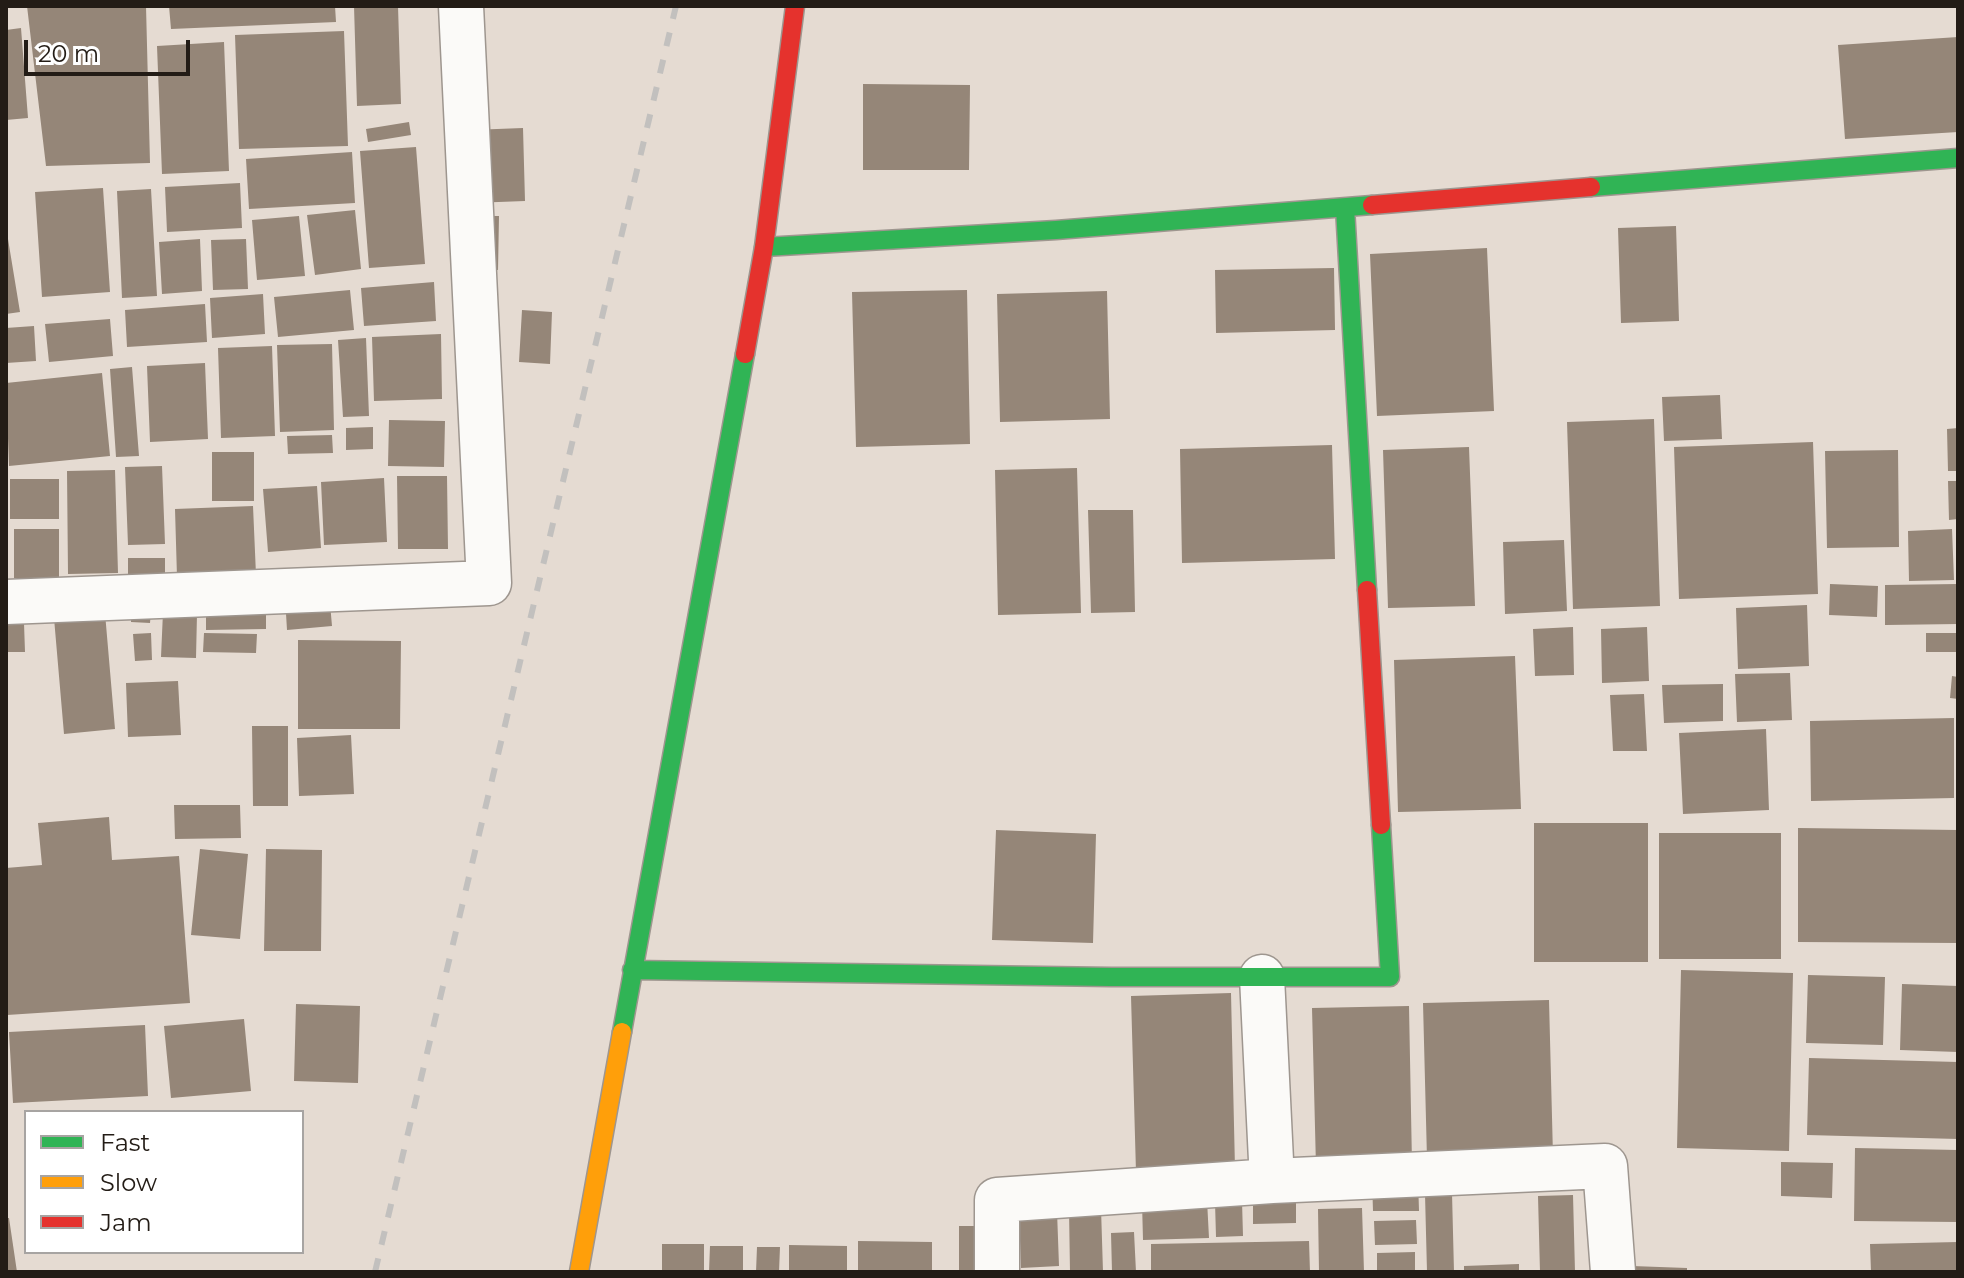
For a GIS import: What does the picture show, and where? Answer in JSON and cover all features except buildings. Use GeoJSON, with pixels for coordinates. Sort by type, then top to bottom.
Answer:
{"type":"FeatureCollection","features":[{"type":"Feature","properties":{"kind":"street"},"geometry":{"type":"LineString","coordinates":[[6,602],[489,583],[461,6]]}},
{"type":"Feature","properties":{"kind":"street"},"geometry":{"type":"LineString","coordinates":[[579,1272],[764,247],[795,6]]}},
{"type":"Feature","properties":{"kind":"street"},"geometry":{"type":"LineString","coordinates":[[764,247],[1056,230],[1958,158]]}},
{"type":"Feature","properties":{"kind":"street"},"geometry":{"type":"LineString","coordinates":[[632,970],[1390,977],[1345,208]]}},
{"type":"Feature","properties":{"kind":"street"},"geometry":{"type":"LineString","coordinates":[[1262,977],[1272,1181]]}},
{"type":"Feature","properties":{"kind":"street"},"geometry":{"type":"LineString","coordinates":[[997,1272],[997,1200],[1272,1181],[1605,1166],[1613,1272]]}},
{"type":"Feature","properties":{"kind":"railway"},"geometry":{"type":"LineString","coordinates":[[375,1272],[676,6]]}},
{"type":"Feature","properties":{"kind":"traffic: fast"},"geometry":{"type":"LineString","coordinates":[[1591,187],[1958,158]]}},
{"type":"Feature","properties":{"kind":"traffic: fast"},"geometry":{"type":"LineString","coordinates":[[764,247],[1056,230],[1372,205]]}},
{"type":"Feature","properties":{"kind":"traffic: fast"},"geometry":{"type":"LineString","coordinates":[[1345,208],[1367,590]]}},
{"type":"Feature","properties":{"kind":"traffic: fast"},"geometry":{"type":"LineString","coordinates":[[622,1032],[745,354]]}},
{"type":"Feature","properties":{"kind":"traffic: fast"},"geometry":{"type":"LineString","coordinates":[[632,970],[1111,977],[1390,977],[1381,825]]}},
{"type":"Feature","properties":{"kind":"traffic: slow"},"geometry":{"type":"LineString","coordinates":[[579,1272],[622,1032]]}},
{"type":"Feature","properties":{"kind":"traffic: jam"},"geometry":{"type":"LineString","coordinates":[[745,354],[764,247],[795,6]]}},
{"type":"Feature","properties":{"kind":"traffic: jam"},"geometry":{"type":"LineString","coordinates":[[1372,205],[1591,187]]}},
{"type":"Feature","properties":{"kind":"traffic: jam"},"geometry":{"type":"LineString","coordinates":[[1367,590],[1381,825]]}}]}
